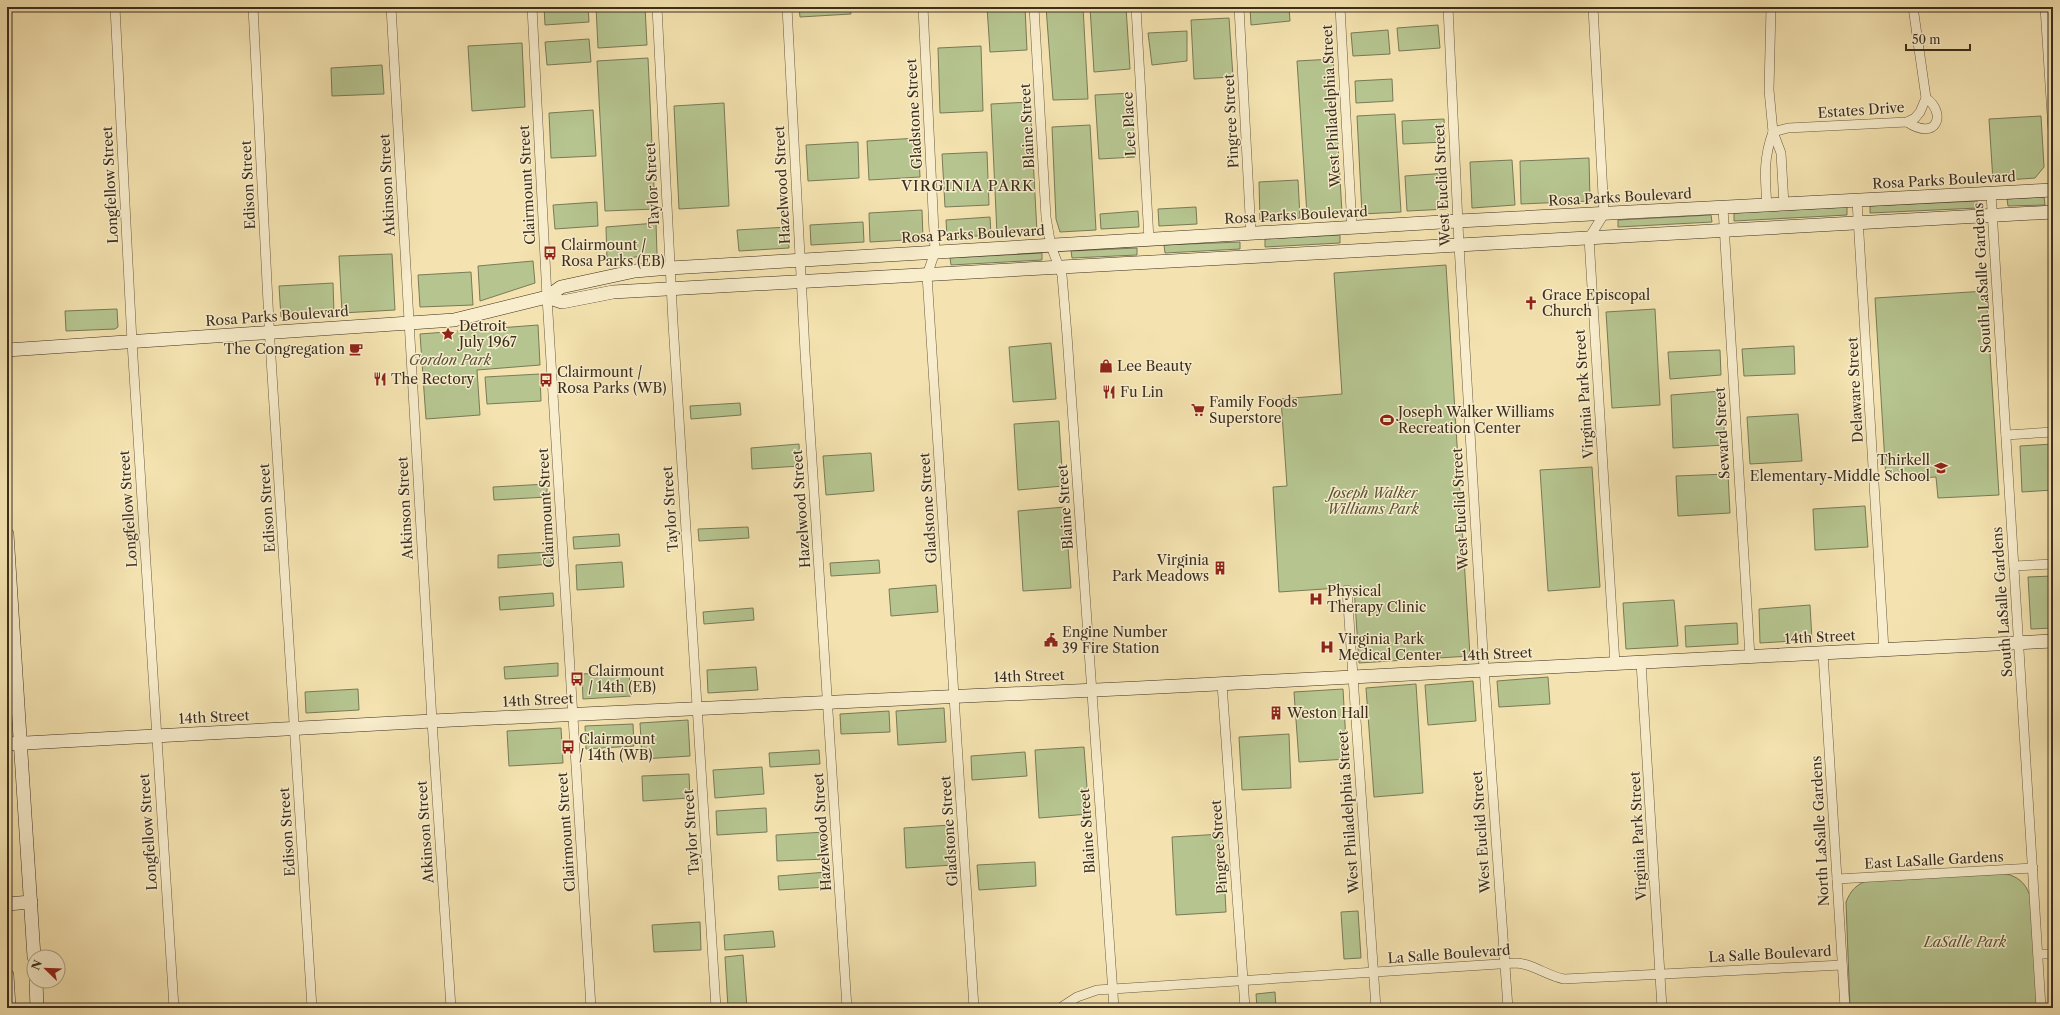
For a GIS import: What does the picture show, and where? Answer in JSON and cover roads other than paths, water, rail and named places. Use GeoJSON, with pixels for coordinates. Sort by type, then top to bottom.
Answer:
{"type":"FeatureCollection","features":[{"type":"Feature","properties":{"kind":"street","name":"Longfellow Street"},"geometry":{"type":"LineString","coordinates":[[115,7],[132,342],[174,1008]]}},
{"type":"Feature","properties":{"kind":"street","name":"Edison Street"},"geometry":{"type":"LineString","coordinates":[[253,7],[270,333],[312,1008]]}},
{"type":"Feature","properties":{"kind":"street","name":"Atkinson Street"},"geometry":{"type":"LineString","coordinates":[[392,7],[408,323],[451,1008]]}},
{"type":"Feature","properties":{"kind":"street","name":"Clairmount Street"},"geometry":{"type":"LineString","coordinates":[[532,7],[547,297],[591,1008]]}},
{"type":"Feature","properties":{"kind":"street","name":"Taylor Street"},"geometry":{"type":"LineString","coordinates":[[657,7],[671,289],[716,1008]]}},
{"type":"Feature","properties":{"kind":"street","name":"Hazelwood Street"},"geometry":{"type":"LineString","coordinates":[[787,7],[801,283],[847,1008]]}},
{"type":"Feature","properties":{"kind":"street","name":"Gladstone Street"},"geometry":{"type":"LineString","coordinates":[[923,7],[936,252],[927,276],[974,1008]]}},
{"type":"Feature","properties":{"kind":"street","name":"Blaine Street"},"geometry":{"type":"LineString","coordinates":[[1034,7],[1046,217],[1051,246],[1062,275],[1067,335],[1114,1008]]}},
{"type":"Feature","properties":{"kind":"street","name":"Lee Place"},"geometry":{"type":"LineString","coordinates":[[1136,7],[1149,240]]}},
{"type":"Feature","properties":{"kind":"street","name":"Pingree Street"},"geometry":{"type":"LineString","coordinates":[[1238,7],[1251,234]]}},
{"type":"Feature","properties":{"kind":"street","name":"West Philadelphia Street"},"geometry":{"type":"LineString","coordinates":[[1340,7],[1352,228]]}},
{"type":"Feature","properties":{"kind":"street","name":"West Euclid Street"},"geometry":{"type":"LineString","coordinates":[[1448,7],[1459,245],[1484,670],[1508,1008]]}},
{"type":"Feature","properties":{"kind":"street"},"geometry":{"type":"LineString","coordinates":[[1589,238],[1604,214],[1593,7]]}},
{"type":"Feature","properties":{"kind":"street"},"geometry":{"type":"LineString","coordinates":[[1770,7],[1769,90],[1773,132],[1780,153],[1784,205]]}},
{"type":"Feature","properties":{"kind":"street"},"geometry":{"type":"LineString","coordinates":[[1907,122],[1923,130],[1928,130],[1936,121],[1936,109],[1933,103],[1926,98],[1913,7]]}},
{"type":"Feature","properties":{"kind":"street"},"geometry":{"type":"LineString","coordinates":[[2045,7],[2051,80],[2053,131]]}},
{"type":"Feature","properties":{"kind":"street","name":"Estates Drive"},"geometry":{"type":"LineString","coordinates":[[1773,132],[1788,128],[1907,122],[1915,118],[1920,112],[1926,98]]}},
{"type":"Feature","properties":{"kind":"street"},"geometry":{"type":"LineString","coordinates":[[1767,206],[1764,172],[1766,150],[1773,132]]}},
{"type":"Feature","properties":{"kind":"street","name":"Rosa Parks Boulevard"},"geometry":{"type":"LineString","coordinates":[[7,350],[454,320],[547,297],[561,287],[635,271],[670,268],[1458,221],[2053,190]]}},
{"type":"Feature","properties":{"kind":"street","name":"South LaSalle Gardens"},"geometry":{"type":"LineString","coordinates":[[1991,194],[2041,1008]]}},
{"type":"Feature","properties":{"kind":"street","name":"Delaware Street"},"geometry":{"type":"LineString","coordinates":[[1857,201],[1884,650]]}},
{"type":"Feature","properties":{"kind":"street","name":"Seward Street"},"geometry":{"type":"LineString","coordinates":[[1723,208],[1750,657]]}},
{"type":"Feature","properties":{"kind":"street","name":"Rosa Parks Boulevard"},"geometry":{"type":"LineString","coordinates":[[547,297],[562,302],[613,292],[801,283],[2053,212]]}},
{"type":"Feature","properties":{"kind":"street","name":"Virginia Park Street"},"geometry":{"type":"LineString","coordinates":[[1589,238],[1615,664]]}},
{"type":"Feature","properties":{"kind":"street"},"geometry":{"type":"LineString","coordinates":[[2006,435],[2053,432]]}},
{"type":"Feature","properties":{"kind":"street"},"geometry":{"type":"LineString","coordinates":[[7,541],[34,949]]}},
{"type":"Feature","properties":{"kind":"street"},"geometry":{"type":"LineString","coordinates":[[2014,566],[2053,564]]}},
{"type":"Feature","properties":{"kind":"street","name":"West Philadelphia Street"},"geometry":{"type":"LineString","coordinates":[[1347,590],[1376,1008]]}},
{"type":"Feature","properties":{"kind":"street","name":"14th Street"},"geometry":{"type":"LineString","coordinates":[[7,744],[432,721],[954,695],[1222,684],[2053,641]]}},
{"type":"Feature","properties":{"kind":"street","name":"North LaSalle Gardens"},"geometry":{"type":"LineString","coordinates":[[1823,653],[1845,1008]]}},
{"type":"Feature","properties":{"kind":"street","name":"Virginia Park Street"},"geometry":{"type":"LineString","coordinates":[[1641,662],[1662,1008]]}},
{"type":"Feature","properties":{"kind":"street","name":"Pingree Street"},"geometry":{"type":"LineString","coordinates":[[1222,684],[1245,1008]]}},
{"type":"Feature","properties":{"kind":"street","name":"East LaSalle Gardens"},"geometry":{"type":"LineString","coordinates":[[1837,879],[2033,868]]}},
{"type":"Feature","properties":{"kind":"street"},"geometry":{"type":"LineString","coordinates":[[7,904],[31,902]]}},
{"type":"Feature","properties":{"kind":"street"},"geometry":{"type":"LineString","coordinates":[[2038,954],[2053,954]]}},
{"type":"Feature","properties":{"kind":"street","name":"La Salle Boulevard"},"geometry":{"type":"LineString","coordinates":[[1060,1008],[1087,992],[1112,989],[1506,964],[1526,964],[1545,974],[1564,979],[1842,964]]}},
{"type":"Feature","properties":{"kind":"street"},"geometry":{"type":"LineString","coordinates":[[7,975],[9,1008]]}},
{"type":"Feature","properties":{"kind":"street"},"geometry":{"type":"LineString","coordinates":[[36,989],[37,1008]]}},
{"type":"Feature","properties":{"kind":"place","name":"Clairmount / Rosa Parks (EB)"},"geometry":{"type":"Point","coordinates":[550,253]}},
{"type":"Feature","properties":{"kind":"place","name":"Grace Episcopal Church"},"geometry":{"type":"Point","coordinates":[1531,303]}},
{"type":"Feature","properties":{"kind":"place","name":"Detroit July 1967"},"geometry":{"type":"Point","coordinates":[448,334]}},
{"type":"Feature","properties":{"kind":"place","name":"The Congregation"},"geometry":{"type":"Point","coordinates":[356,349]}},
{"type":"Feature","properties":{"kind":"place","name":"Lee Beauty"},"geometry":{"type":"Point","coordinates":[1106,366]}},
{"type":"Feature","properties":{"kind":"place","name":"The Rectory"},"geometry":{"type":"Point","coordinates":[380,379]}},
{"type":"Feature","properties":{"kind":"place","name":"Clairmount / Rosa Parks (WB)"},"geometry":{"type":"Point","coordinates":[546,380]}},
{"type":"Feature","properties":{"kind":"place","name":"Fu Lin"},"geometry":{"type":"Point","coordinates":[1109,392]}},
{"type":"Feature","properties":{"kind":"place","name":"Family Foods Superstore"},"geometry":{"type":"Point","coordinates":[1198,410]}},
{"type":"Feature","properties":{"kind":"place","name":"Joseph Walker Williams Recreation Center"},"geometry":{"type":"Point","coordinates":[1387,420]}},
{"type":"Feature","properties":{"kind":"place","name":"Thirkell Elementary-Middle School"},"geometry":{"type":"Point","coordinates":[1941,468]}},
{"type":"Feature","properties":{"kind":"place","name":"Virginia Park Meadows"},"geometry":{"type":"Point","coordinates":[1220,568]}},
{"type":"Feature","properties":{"kind":"place","name":"Physical Therapy Clinic"},"geometry":{"type":"Point","coordinates":[1316,599]}},
{"type":"Feature","properties":{"kind":"place","name":"Engine Number 39 Fire Station"},"geometry":{"type":"Point","coordinates":[1051,640]}},
{"type":"Feature","properties":{"kind":"place","name":"Virginia Park Medical Center"},"geometry":{"type":"Point","coordinates":[1327,647]}},
{"type":"Feature","properties":{"kind":"place","name":"Clairmount / 14th (EB)"},"geometry":{"type":"Point","coordinates":[577,679]}},
{"type":"Feature","properties":{"kind":"place","name":"Weston Hall"},"geometry":{"type":"Point","coordinates":[1276,713]}},
{"type":"Feature","properties":{"kind":"place","name":"Clairmount / 14th (WB)"},"geometry":{"type":"Point","coordinates":[568,747]}},
{"type":"Feature","properties":{"kind":"district","name":"VIRGINIA PARK"},"geometry":{"type":"Point","coordinates":[968,186]}},
{"type":"Feature","properties":{"kind":"park label","name":"Gordon Park"},"geometry":{"type":"Point","coordinates":[450,360]}},
{"type":"Feature","properties":{"kind":"park label","name":"Joseph Walker Williams Park"},"geometry":{"type":"Point","coordinates":[1373,502]}},
{"type":"Feature","properties":{"kind":"park label","name":"LaSalle Park"},"geometry":{"type":"Point","coordinates":[1965,942]}}]}
